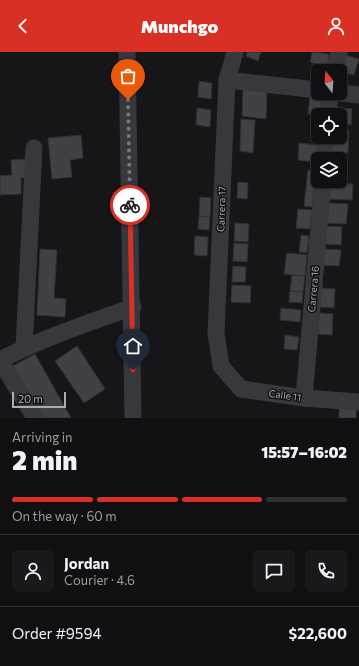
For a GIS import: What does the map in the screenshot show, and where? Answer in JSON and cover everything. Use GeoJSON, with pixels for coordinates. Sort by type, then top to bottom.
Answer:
{"type":"FeatureCollection","features":[{"type":"Feature","properties":{"kind":"street"},"geometry":{"type":"LineString","coordinates":[[127,52],[134,418]]}},
{"type":"Feature","properties":{"kind":"street","name":"Carrera 17"},"geometry":{"type":"LineString","coordinates":[[221,366],[216,333],[227,80],[235,52]]}},
{"type":"Feature","properties":{"kind":"street"},"geometry":{"type":"LineString","coordinates":[[336,64],[339,52]]}},
{"type":"Feature","properties":{"kind":"street"},"geometry":{"type":"LineString","coordinates":[[227,80],[311,89]]}},
{"type":"Feature","properties":{"kind":"street"},"geometry":{"type":"LineString","coordinates":[[347,94],[359,95]]}},
{"type":"Feature","properties":{"kind":"street"},"geometry":{"type":"LineString","coordinates":[[24,348],[34,148]]}},
{"type":"Feature","properties":{"kind":"street","name":"Carrera 16"},"geometry":{"type":"LineString","coordinates":[[304,398],[321,188]]}},
{"type":"Feature","properties":{"kind":"street"},"geometry":{"type":"LineString","coordinates":[[35,418],[0,360],[24,348],[73,328],[133,307]]}},
{"type":"Feature","properties":{"kind":"street","name":"Calle 11"},"geometry":{"type":"LineString","coordinates":[[221,366],[241,389],[304,398],[359,402]]}},
{"type":"Feature","properties":{"kind":"building"},"geometry":{"type":"Polygon","coordinates":[[[247,52],[261,52],[258,61],[246,56],[247,52]]]}},
{"type":"Feature","properties":{"kind":"building"},"geometry":{"type":"Polygon","coordinates":[[[312,52],[329,54],[328,64],[316,64],[310,62],[312,52]]]}},
{"type":"Feature","properties":{"kind":"building"},"geometry":{"type":"Polygon","coordinates":[[[346,55],[359,59],[354,75],[347,73],[347,64],[343,64],[346,55]]]}},
{"type":"Feature","properties":{"kind":"building"},"geometry":{"type":"Polygon","coordinates":[[[199,81],[212,83],[211,99],[198,97],[199,81]]]}},
{"type":"Feature","properties":{"kind":"building"},"geometry":{"type":"Polygon","coordinates":[[[243,89],[267,92],[266,119],[242,116],[243,89]]]}},
{"type":"Feature","properties":{"kind":"building"},"geometry":{"type":"Polygon","coordinates":[[[310,96],[311,100],[323,100],[322,108],[311,108],[311,114],[308,114],[310,96]]]}},
{"type":"Feature","properties":{"kind":"building"},"geometry":{"type":"Polygon","coordinates":[[[197,108],[211,110],[210,127],[196,125],[197,108]]]}},
{"type":"Feature","properties":{"kind":"building"},"geometry":{"type":"Polygon","coordinates":[[[347,109],[352,109],[351,125],[347,125],[347,109]]]}},
{"type":"Feature","properties":{"kind":"building"},"geometry":{"type":"Polygon","coordinates":[[[241,119],[255,120],[253,153],[240,151],[241,119]]]}},
{"type":"Feature","properties":{"kind":"building"},"geometry":{"type":"Polygon","coordinates":[[[347,131],[349,131],[348,153],[331,151],[332,144],[347,144],[347,131]]]}},
{"type":"Feature","properties":{"kind":"building"},"geometry":{"type":"Polygon","coordinates":[[[81,135],[83,158],[70,160],[72,177],[52,179],[48,138],[81,135]]]}},
{"type":"Feature","properties":{"kind":"building"},"geometry":{"type":"Polygon","coordinates":[[[299,143],[318,145],[317,152],[311,152],[311,161],[298,160],[299,143]]]}},
{"type":"Feature","properties":{"kind":"building"},"geometry":{"type":"Polygon","coordinates":[[[29,159],[30,178],[21,178],[21,194],[0,195],[0,176],[12,175],[11,160],[29,159]]]}},
{"type":"Feature","properties":{"kind":"building"},"geometry":{"type":"Polygon","coordinates":[[[308,170],[311,170],[311,188],[314,188],[312,207],[304,206],[308,170]]]}},
{"type":"Feature","properties":{"kind":"building"},"geometry":{"type":"Polygon","coordinates":[[[238,182],[248,183],[247,199],[237,198],[238,182]]]}},
{"type":"Feature","properties":{"kind":"building"},"geometry":{"type":"Polygon","coordinates":[[[347,184],[353,184],[352,200],[328,199],[329,188],[347,188],[347,184]]]}},
{"type":"Feature","properties":{"kind":"building"},"geometry":{"type":"Polygon","coordinates":[[[200,197],[211,198],[210,217],[199,216],[200,197]]]}},
{"type":"Feature","properties":{"kind":"building"},"geometry":{"type":"Polygon","coordinates":[[[328,203],[348,204],[346,224],[326,223],[328,203]]]}},
{"type":"Feature","properties":{"kind":"building"},"geometry":{"type":"Polygon","coordinates":[[[298,209],[312,210],[310,229],[296,228],[298,209]]]}},
{"type":"Feature","properties":{"kind":"building"},"geometry":{"type":"Polygon","coordinates":[[[199,216],[210,217],[209,230],[198,229],[199,216]]]}},
{"type":"Feature","properties":{"kind":"building"},"geometry":{"type":"Polygon","coordinates":[[[235,223],[249,224],[248,242],[234,241],[235,223]]]}},
{"type":"Feature","properties":{"kind":"building"},"geometry":{"type":"Polygon","coordinates":[[[326,226],[342,227],[341,245],[325,244],[326,226]]]}},
{"type":"Feature","properties":{"kind":"building"},"geometry":{"type":"Polygon","coordinates":[[[301,235],[309,236],[307,253],[299,252],[301,235]]]}},
{"type":"Feature","properties":{"kind":"building"},"geometry":{"type":"Polygon","coordinates":[[[195,236],[208,237],[207,256],[194,255],[195,236]]]}},
{"type":"Feature","properties":{"kind":"building"},"geometry":{"type":"Polygon","coordinates":[[[234,243],[248,244],[247,262],[233,261],[234,243]]]}},
{"type":"Feature","properties":{"kind":"building"},"geometry":{"type":"Polygon","coordinates":[[[40,249],[57,250],[54,298],[66,299],[65,317],[37,315],[40,249]]]}},
{"type":"Feature","properties":{"kind":"building"},"geometry":{"type":"Polygon","coordinates":[[[324,249],[341,250],[339,266],[323,265],[324,249]]]}},
{"type":"Feature","properties":{"kind":"building"},"geometry":{"type":"Polygon","coordinates":[[[287,253],[307,255],[305,276],[284,274],[287,253]]]}},
{"type":"Feature","properties":{"kind":"building"},"geometry":{"type":"Polygon","coordinates":[[[233,266],[246,267],[245,282],[232,282],[233,266]]]}},
{"type":"Feature","properties":{"kind":"building"},"geometry":{"type":"Polygon","coordinates":[[[292,275],[305,276],[303,292],[290,291],[292,275]]]}},
{"type":"Feature","properties":{"kind":"building"},"geometry":{"type":"Polygon","coordinates":[[[232,285],[251,286],[250,303],[231,302],[232,285]]]}},
{"type":"Feature","properties":{"kind":"building"},"geometry":{"type":"Polygon","coordinates":[[[321,288],[335,289],[334,308],[320,307],[321,288]]]}},
{"type":"Feature","properties":{"kind":"building"},"geometry":{"type":"Polygon","coordinates":[[[290,291],[303,292],[302,303],[289,302],[290,291]]]}},
{"type":"Feature","properties":{"kind":"building"},"geometry":{"type":"Polygon","coordinates":[[[281,308],[301,310],[300,322],[280,320],[281,308]]]}},
{"type":"Feature","properties":{"kind":"building"},"geometry":{"type":"Polygon","coordinates":[[[319,313],[333,314],[332,335],[318,334],[319,313]]]}},
{"type":"Feature","properties":{"kind":"building"},"geometry":{"type":"Polygon","coordinates":[[[285,335],[299,337],[297,350],[284,349],[285,335]]]}},
{"type":"Feature","properties":{"kind":"building"},"geometry":{"type":"Polygon","coordinates":[[[77,346],[105,389],[84,403],[55,361],[77,346]]]}},
{"type":"Feature","properties":{"kind":"building"},"geometry":{"type":"Polygon","coordinates":[[[35,354],[71,418],[42,418],[13,366],[35,354]]]}},
{"type":"Feature","properties":{"kind":"building"},"geometry":{"type":"Polygon","coordinates":[[[339,407],[356,408],[356,418],[339,418],[339,407]]]}},
{"type":"Feature","properties":{"kind":"way so far"},"geometry":{"type":"LineString","coordinates":[[128,100],[130,205]]}},
{"type":"Feature","properties":{"kind":"route"},"geometry":{"type":"LineString","coordinates":[[130,205],[133,370]]}}]}
